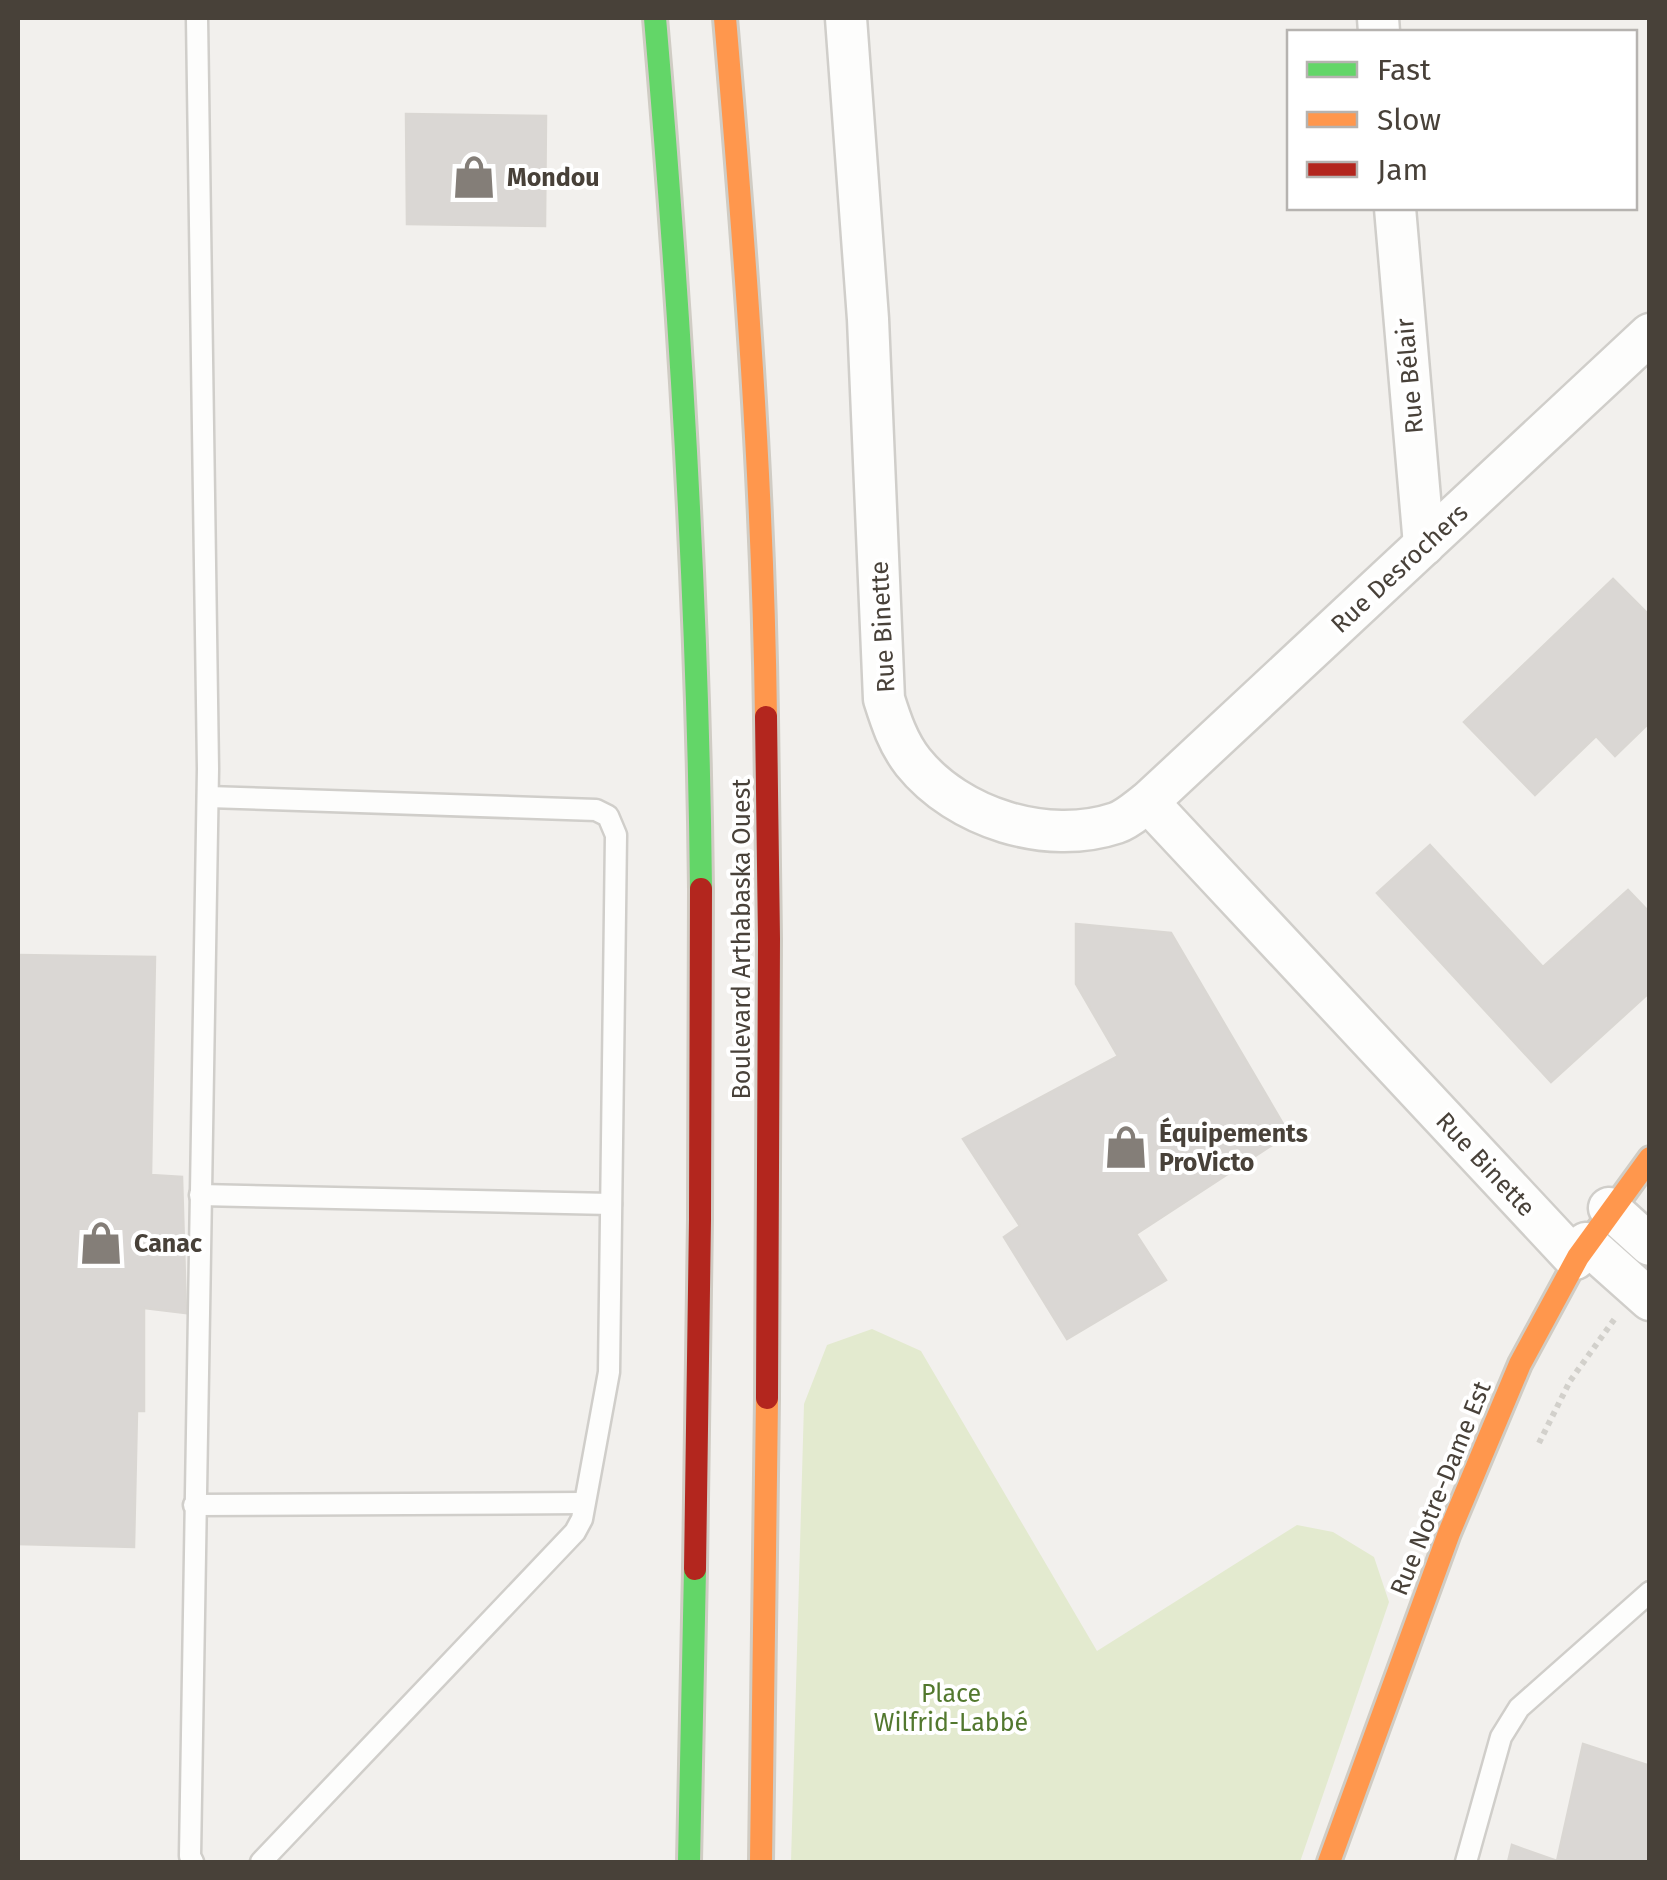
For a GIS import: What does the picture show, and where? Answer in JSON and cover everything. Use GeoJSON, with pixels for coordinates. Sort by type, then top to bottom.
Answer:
{"type":"FeatureCollection","features":[{"type":"Feature","properties":{"kind":"main road","name":"Boulevard Arthabaska Ouest"},"geometry":{"type":"LineString","coordinates":[[655,18],[692,539],[700,834],[690,1862]]}},
{"type":"Feature","properties":{"kind":"main road","name":"Boulevard Arthabaska Ouest"},"geometry":{"type":"LineString","coordinates":[[724,18],[745,249],[768,775],[770,976],[761,1862]]}},
{"type":"Feature","properties":{"kind":"main road","name":"Rue Notre-Dame Est"},"geometry":{"type":"LineString","coordinates":[[1329,1862],[1483,1442],[1526,1348],[1580,1251],[1650,1158]]}},
{"type":"Feature","properties":{"kind":"street","name":"Rue Binette"},"geometry":{"type":"LineString","coordinates":[[846,18],[868,319],[884,699],[896,733],[913,762],[965,807],[1028,829],[1089,829],[1120,822],[1148,802],[1580,1251],[1643,1294]]}},
{"type":"Feature","properties":{"kind":"street","name":"Rue Bélair"},"geometry":{"type":"LineString","coordinates":[[1394,210],[1424,545]]}},
{"type":"Feature","properties":{"kind":"street","name":"Rue Desrochers"},"geometry":{"type":"LineString","coordinates":[[1148,802],[1650,334]]}},
{"type":"Feature","properties":{"kind":"street"},"geometry":{"type":"LineString","coordinates":[[1609,1208],[1650,1245]]}},
{"type":"Feature","properties":{"kind":"lane"},"geometry":{"type":"LineString","coordinates":[[193,1862],[190,1856],[194,1506],[208,797],[197,18]]}},
{"type":"Feature","properties":{"kind":"lane"},"geometry":{"type":"LineString","coordinates":[[208,797],[596,810],[608,816],[616,835],[609,1372],[575,1532],[261,1862]]}},
{"type":"Feature","properties":{"kind":"lane"},"geometry":{"type":"LineString","coordinates":[[200,1194],[611,1204]]}},
{"type":"Feature","properties":{"kind":"lane"},"geometry":{"type":"LineString","coordinates":[[194,1506],[584,1504]]}},
{"type":"Feature","properties":{"kind":"lane"},"geometry":{"type":"LineString","coordinates":[[1466,1862],[1501,1737],[1519,1708],[1650,1592]]}},
{"type":"Feature","properties":{"kind":"path"},"geometry":{"type":"LineString","coordinates":[[1538,1446],[1570,1381],[1643,1294]]}},
{"type":"Feature","properties":{"kind":"green space","name":"Place Wilfrid-Labbé"},"geometry":{"type":"Polygon","coordinates":[[[872,1329],[921,1351],[1097,1651],[1297,1525],[1333,1532],[1374,1557],[1389,1602],[1300,1862],[791,1862],[804,1404],[827,1345],[872,1329]]]}},
{"type":"Feature","properties":{"kind":"building"},"geometry":{"type":"Polygon","coordinates":[[[406,114],[546,116],[545,226],[407,224],[406,114]]]}},
{"type":"Feature","properties":{"kind":"building"},"geometry":{"type":"Polygon","coordinates":[[[1613,579],[1650,616],[1650,722],[1615,756],[1596,736],[1535,795],[1464,722],[1613,579]]]}},
{"type":"Feature","properties":{"kind":"building"},"geometry":{"type":"Polygon","coordinates":[[[1430,845],[1543,967],[1628,890],[1650,913],[1650,992],[1551,1082],[1377,893],[1430,845]]]}},
{"type":"Feature","properties":{"kind":"building"},"geometry":{"type":"Polygon","coordinates":[[[1076,924],[1171,933],[1289,1134],[1136,1234],[1166,1280],[1067,1339],[1004,1237],[1020,1226],[963,1139],[1118,1056],[1076,984],[1076,924]]]}},
{"type":"Feature","properties":{"kind":"building","name":"Canac"},"geometry":{"type":"Polygon","coordinates":[[[18,955],[155,957],[151,1175],[182,1177],[186,1313],[144,1308],[144,1411],[137,1411],[134,1547],[18,1544],[18,955]]]}},
{"type":"Feature","properties":{"kind":"building"},"geometry":{"type":"Polygon","coordinates":[[[1583,1744],[1650,1766],[1650,1862],[1508,1862],[1512,1845],[1557,1861],[1583,1744]]]}},
{"type":"Feature","properties":{"kind":"traffic: fast"},"geometry":{"type":"LineString","coordinates":[[655,18],[686,453],[701,889]]}},
{"type":"Feature","properties":{"kind":"traffic: fast"},"geometry":{"type":"LineString","coordinates":[[689,1862],[695,1569]]}},
{"type":"Feature","properties":{"kind":"traffic: slow"},"geometry":{"type":"LineString","coordinates":[[725,18],[752,367],[766,717]]}},
{"type":"Feature","properties":{"kind":"traffic: slow"},"geometry":{"type":"LineString","coordinates":[[1329,1862],[1449,1533],[1520,1364],[1578,1257],[1650,1158]]}},
{"type":"Feature","properties":{"kind":"traffic: slow"},"geometry":{"type":"LineString","coordinates":[[761,1862],[767,1398]]}},
{"type":"Feature","properties":{"kind":"traffic: jam"},"geometry":{"type":"LineString","coordinates":[[766,717],[767,1398]]}},
{"type":"Feature","properties":{"kind":"traffic: jam"},"geometry":{"type":"LineString","coordinates":[[695,1569],[701,889]]}},
{"type":"Feature","properties":{"kind":"place","name":"Mondou"},"geometry":{"type":"Point","coordinates":[474,177]}},
{"type":"Feature","properties":{"kind":"place","name":"Équipements ProVicto"},"geometry":{"type":"Point","coordinates":[1126,1147]}},
{"type":"Feature","properties":{"kind":"place","name":"Canac"},"geometry":{"type":"Point","coordinates":[101,1243]}}]}
